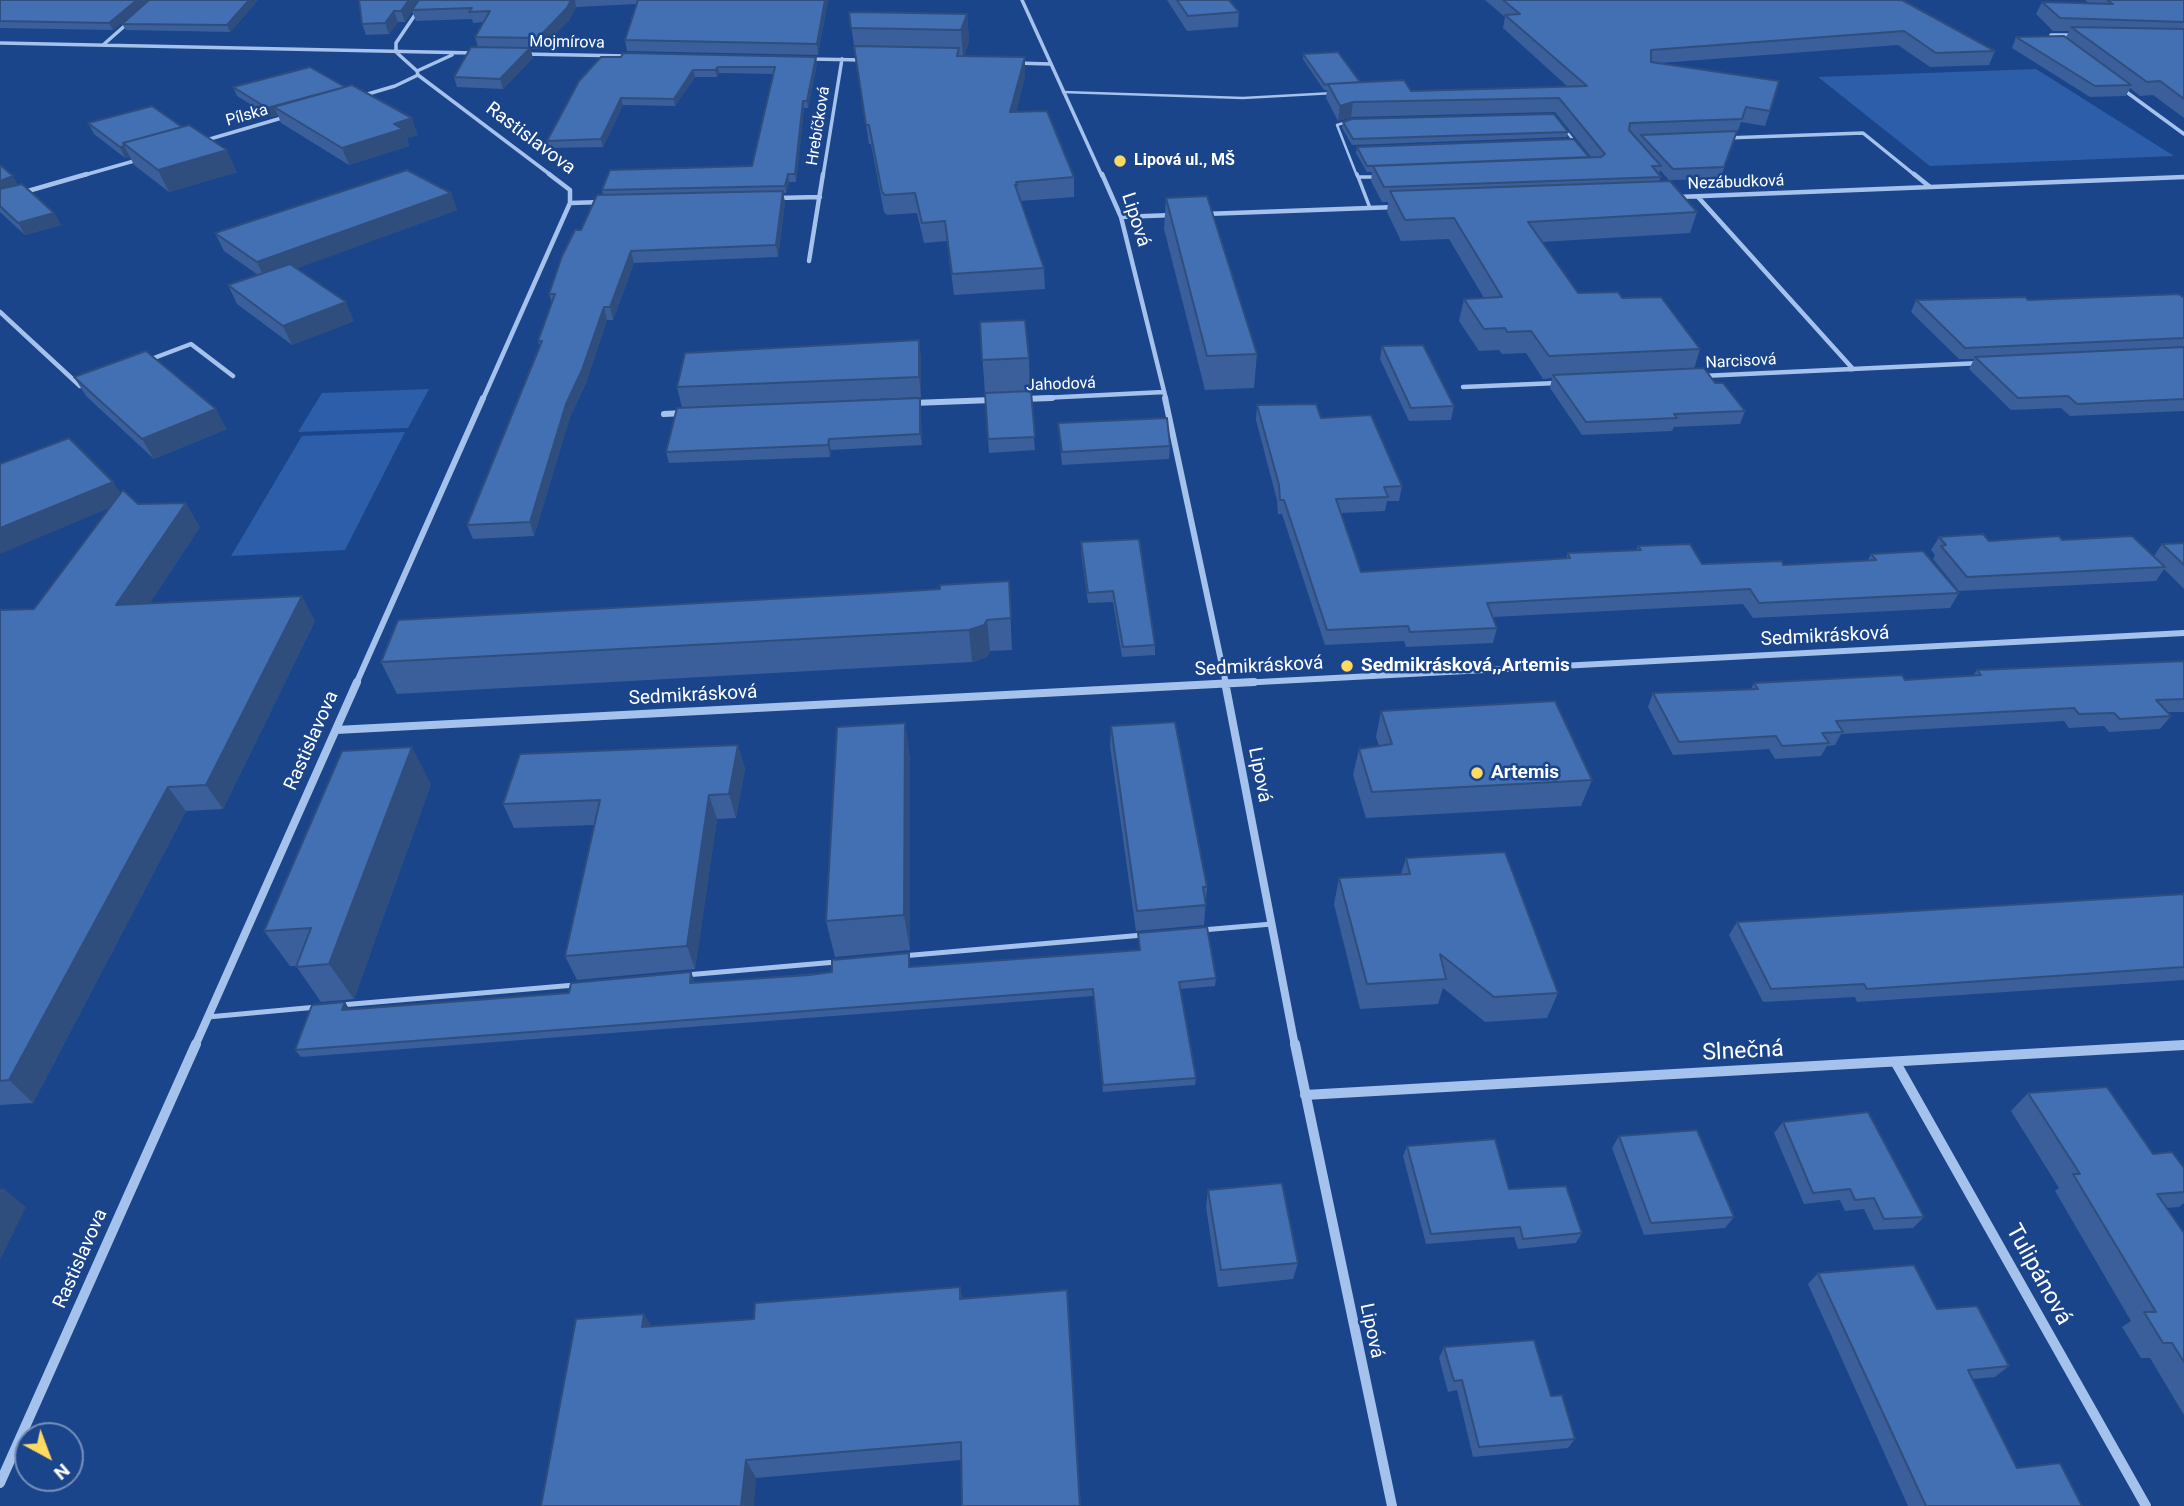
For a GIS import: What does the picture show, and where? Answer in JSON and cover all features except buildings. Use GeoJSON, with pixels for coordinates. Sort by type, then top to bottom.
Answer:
{"type":"FeatureCollection","features":[{"type":"Feature","properties":{"kind":"street"},"geometry":{"type":"LineString","coordinates":[[396,51],[396,43],[425,0]]}},
{"type":"Feature","properties":{"kind":"street","name":"Lipová"},"geometry":{"type":"LineString","coordinates":[[1022,0],[1121,217],[1164,392],[1226,685],[1305,1096],[1392,1506]]}},
{"type":"Feature","properties":{"kind":"street"},"geometry":{"type":"LineString","coordinates":[[103,45],[135,16]]}},
{"type":"Feature","properties":{"kind":"street"},"geometry":{"type":"LineString","coordinates":[[2062,43],[2051,35],[2077,36]]}},
{"type":"Feature","properties":{"kind":"street"},"geometry":{"type":"LineString","coordinates":[[0,43],[482,53]]}},
{"type":"Feature","properties":{"kind":"street","name":"Rastislavova"},"geometry":{"type":"LineString","coordinates":[[0,1483],[570,203],[570,191],[417,73],[396,51]]}},
{"type":"Feature","properties":{"kind":"street"},"geometry":{"type":"LineString","coordinates":[[356,97],[395,86],[456,53]]}},
{"type":"Feature","properties":{"kind":"street","name":"Mojmírova"},"geometry":{"type":"LineString","coordinates":[[520,54],[640,56]]}},
{"type":"Feature","properties":{"kind":"street"},"geometry":{"type":"LineString","coordinates":[[802,59],[869,60]]}},
{"type":"Feature","properties":{"kind":"street","name":"Hrebíčková"},"geometry":{"type":"LineString","coordinates":[[809,261],[842,59]]}},
{"type":"Feature","properties":{"kind":"street"},"geometry":{"type":"LineString","coordinates":[[1005,63],[1051,64]]}},
{"type":"Feature","properties":{"kind":"street"},"geometry":{"type":"LineString","coordinates":[[2117,85],[2184,134]]}},
{"type":"Feature","properties":{"kind":"street","name":"Pílska"},"geometry":{"type":"LineString","coordinates":[[198,142],[290,116]]}},
{"type":"Feature","properties":{"kind":"street"},"geometry":{"type":"LineString","coordinates":[[1725,138],[1863,133],[1931,187]]}},
{"type":"Feature","properties":{"kind":"street"},"geometry":{"type":"LineString","coordinates":[[13,195],[145,158]]}},
{"type":"Feature","properties":{"kind":"street","name":"Nezábudková"},"geometry":{"type":"LineString","coordinates":[[1669,188],[1677,198],[2184,177]]}},
{"type":"Feature","properties":{"kind":"street"},"geometry":{"type":"LineString","coordinates":[[765,198],[820,197]]}},
{"type":"Feature","properties":{"kind":"street"},"geometry":{"type":"LineString","coordinates":[[1698,197],[1853,369]]}},
{"type":"Feature","properties":{"kind":"street"},"geometry":{"type":"LineString","coordinates":[[570,203],[611,202]]}},
{"type":"Feature","properties":{"kind":"street"},"geometry":{"type":"LineString","coordinates":[[1192,214],[1405,207]]}},
{"type":"Feature","properties":{"kind":"street"},"geometry":{"type":"LineString","coordinates":[[1121,217],[1178,215]]}},
{"type":"Feature","properties":{"kind":"street"},"geometry":{"type":"LineString","coordinates":[[0,312],[80,386],[92,381]]}},
{"type":"Feature","properties":{"kind":"street"},"geometry":{"type":"LineString","coordinates":[[142,363],[191,344],[233,376]]}},
{"type":"Feature","properties":{"kind":"street","name":"Narcisová"},"geometry":{"type":"LineString","coordinates":[[1700,376],[1991,363]]}},
{"type":"Feature","properties":{"kind":"street"},"geometry":{"type":"LineString","coordinates":[[1463,387],[1560,383]]}},
{"type":"Feature","properties":{"kind":"street","name":"Jahodová"},"geometry":{"type":"LineString","coordinates":[[1011,399],[1164,392]]}},
{"type":"Feature","properties":{"kind":"street"},"geometry":{"type":"LineString","coordinates":[[900,404],[998,400]]}},
{"type":"Feature","properties":{"kind":"street"},"geometry":{"type":"LineString","coordinates":[[664,414],[692,413]]}},
{"type":"Feature","properties":{"kind":"street","name":"Sedmikrásková"},"geometry":{"type":"LineString","coordinates":[[336,730],[2184,633]]}},
{"type":"Feature","properties":{"kind":"street","name":"Slnečná"},"geometry":{"type":"LineString","coordinates":[[1305,1096],[2184,1045]]}},
{"type":"Feature","properties":{"kind":"street","name":"Tulipánová"},"geometry":{"type":"LineString","coordinates":[[1896,1063],[2146,1506]]}},
{"type":"Feature","properties":{"kind":"lane"},"geometry":{"type":"LineString","coordinates":[[1063,92],[1243,98],[1340,92]]}},
{"type":"Feature","properties":{"kind":"lane"},"geometry":{"type":"LineString","coordinates":[[1351,121],[1337,125],[1370,208]]}},
{"type":"Feature","properties":{"kind":"lane"},"geometry":{"type":"LineString","coordinates":[[1561,124],[1582,150]]}},
{"type":"Feature","properties":{"kind":"lane"},"geometry":{"type":"LineString","coordinates":[[1561,142],[1575,141]]}},
{"type":"Feature","properties":{"kind":"lane"},"geometry":{"type":"LineString","coordinates":[[1358,177],[1384,176]]}},
{"type":"Feature","properties":{"kind":"lane"},"geometry":{"type":"LineString","coordinates":[[1189,931],[1272,924]]}},
{"type":"Feature","properties":{"kind":"lane"},"geometry":{"type":"LineString","coordinates":[[899,956],[1147,934]]}},
{"type":"Feature","properties":{"kind":"lane"},"geometry":{"type":"LineString","coordinates":[[678,976],[844,961]]}},
{"type":"Feature","properties":{"kind":"lane"},"geometry":{"type":"LineString","coordinates":[[208,1017],[581,984]]}},
{"type":"Feature","properties":{"kind":"shaded area"},"geometry":{"type":"Polygon","coordinates":[[[2036,69],[2174,156],[1930,166],[1818,77],[2036,69]]]}},
{"type":"Feature","properties":{"kind":"shaded area"},"geometry":{"type":"Polygon","coordinates":[[[429,389],[408,428],[298,432],[322,393],[429,389]]]}},
{"type":"Feature","properties":{"kind":"shaded area"},"geometry":{"type":"Polygon","coordinates":[[[405,432],[345,550],[231,556],[302,436],[405,432]]]}},
{"type":"Feature","properties":{"kind":"place","name":"Lipová ul., MŠ"},"geometry":{"type":"Point","coordinates":[1120,161]}},
{"type":"Feature","properties":{"kind":"place","name":"Sedmikrásková,,Artemis"},"geometry":{"type":"Point","coordinates":[1347,666]}},
{"type":"Feature","properties":{"kind":"place","name":"Artemis"},"geometry":{"type":"Point","coordinates":[1477,773]}}]}
